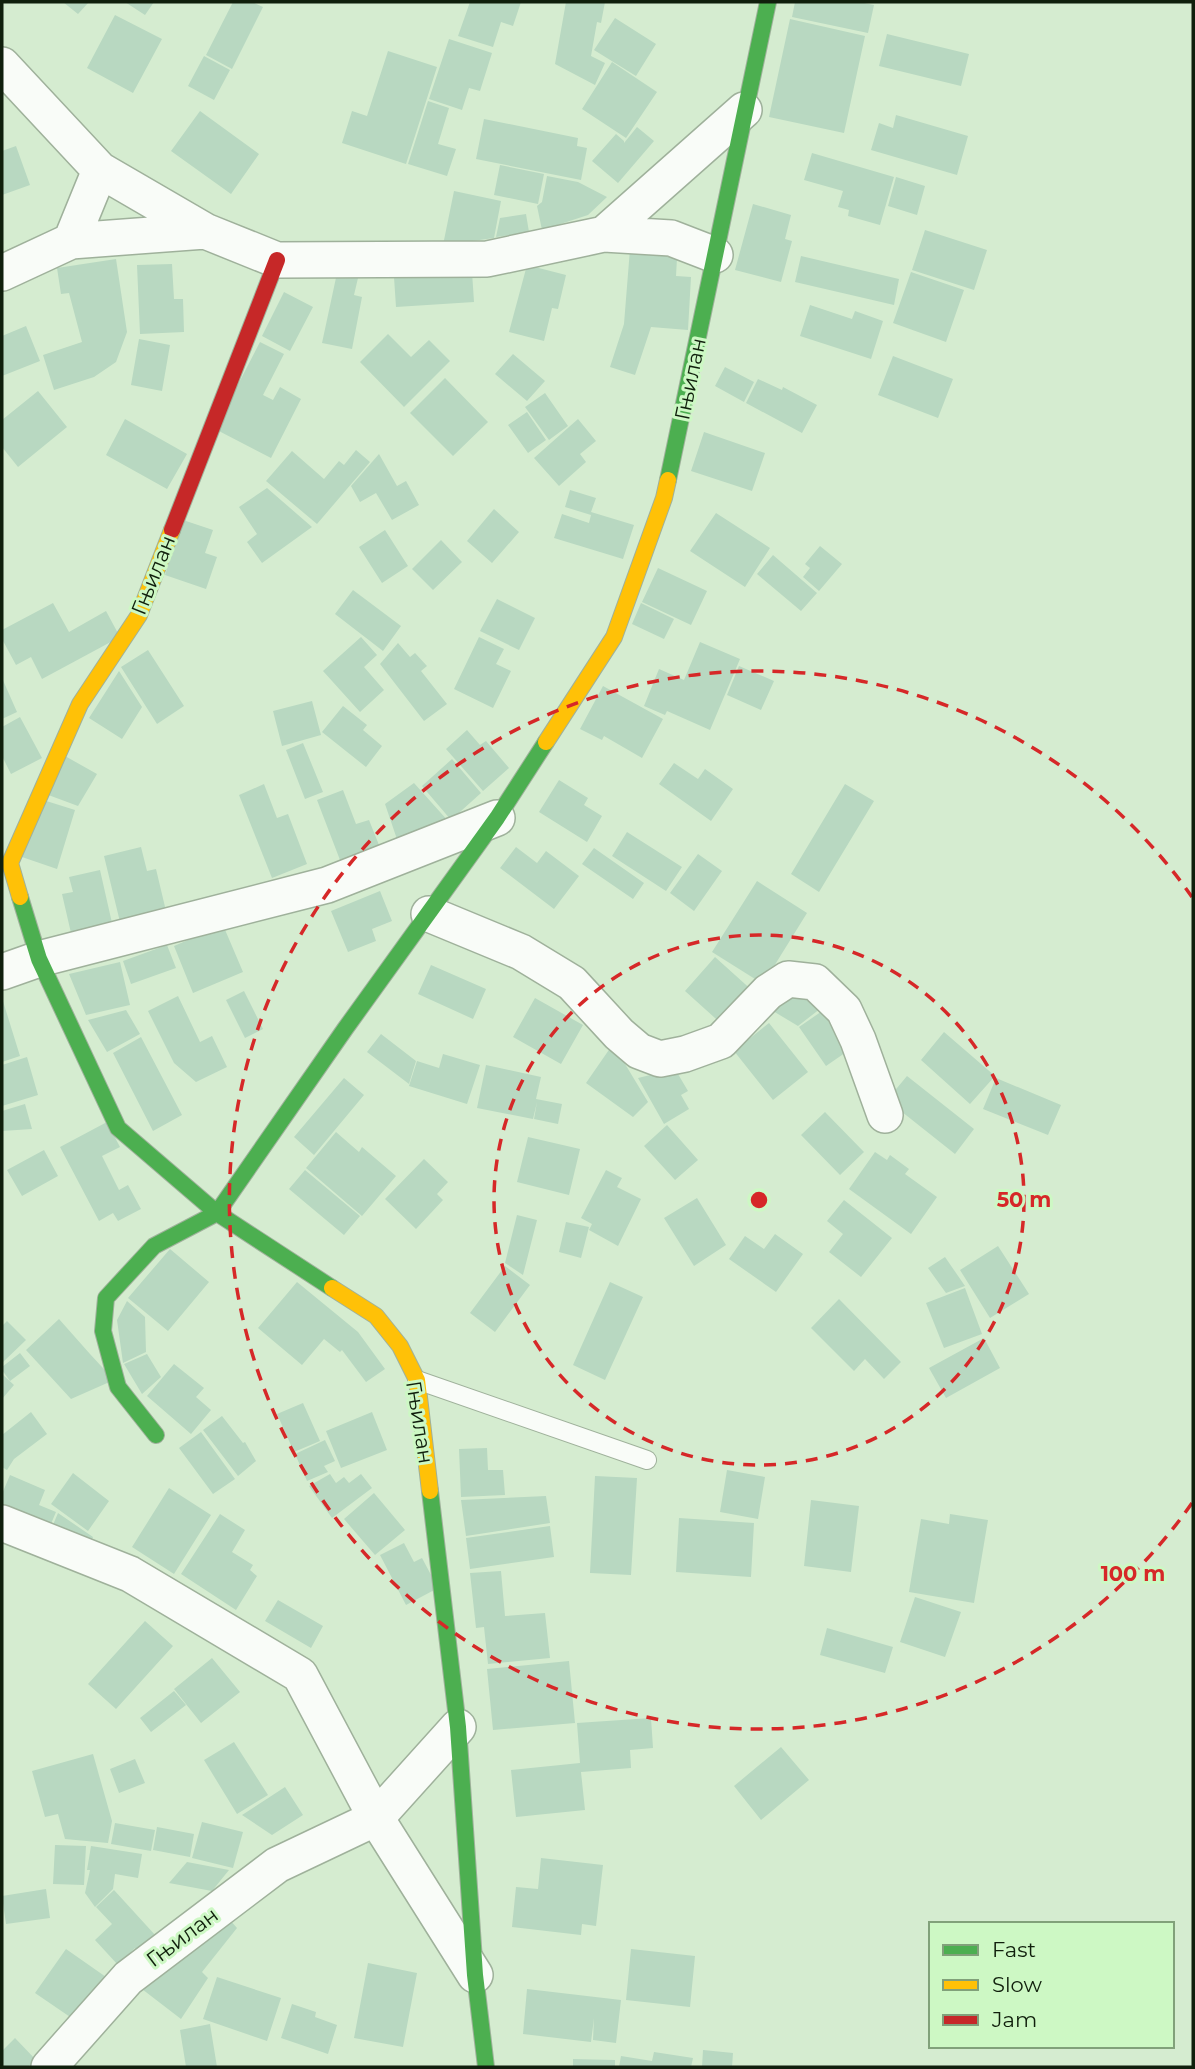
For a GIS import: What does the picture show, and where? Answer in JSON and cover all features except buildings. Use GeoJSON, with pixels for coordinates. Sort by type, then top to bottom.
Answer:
{"type":"FeatureCollection","features":[{"type":"Feature","properties":{"kind":"street","name":"Гњилан"},"geometry":{"type":"LineString","coordinates":[[156,1435],[118,1387],[103,1331],[106,1298],[153,1246],[217,1213],[497,818],[614,638],[664,498],[768,2]]}},
{"type":"Feature","properties":{"kind":"street"},"geometry":{"type":"LineString","coordinates":[[2,65],[100,170],[205,231],[277,260],[487,259],[604,234],[671,238],[715,255]]}},
{"type":"Feature","properties":{"kind":"street"},"geometry":{"type":"LineString","coordinates":[[604,234],[744,110]]}},
{"type":"Feature","properties":{"kind":"street"},"geometry":{"type":"LineString","coordinates":[[71,241],[100,170]]}},
{"type":"Feature","properties":{"kind":"street"},"geometry":{"type":"LineString","coordinates":[[2,273],[71,241],[205,231]]}},
{"type":"Feature","properties":{"kind":"street","name":"Гњилан"},"geometry":{"type":"LineString","coordinates":[[277,260],[139,615],[80,704],[10,863],[39,959],[118,1128],[217,1213],[376,1317],[400,1346],[417,1380],[458,1727],[475,1975],[486,2067]]}},
{"type":"Feature","properties":{"kind":"street"},"geometry":{"type":"LineString","coordinates":[[2,972],[39,959],[327,885],[497,818]]}},
{"type":"Feature","properties":{"kind":"street"},"geometry":{"type":"LineString","coordinates":[[429,914],[522,952],[572,983],[619,1034],[639,1051],[660,1059],[685,1054],[722,1041],[768,992],[788,979],[815,982],[844,1010],[858,1040],[885,1115]]}},
{"type":"Feature","properties":{"kind":"street","name":"Гњилан"},"geometry":{"type":"LineString","coordinates":[[2,1523],[130,1574],[300,1675],[376,1818],[475,1975]]}},
{"type":"Feature","properties":{"kind":"street","name":"Гњилан"},"geometry":{"type":"LineString","coordinates":[[49,2067],[128,1979],[277,1865],[376,1818],[458,1727]]}},
{"type":"Feature","properties":{"kind":"lane"},"geometry":{"type":"LineString","coordinates":[[417,1380],[647,1460]]}},
{"type":"Feature","properties":{"kind":"traffic: fast"},"geometry":{"type":"LineString","coordinates":[[668,480],[768,2]]}},
{"type":"Feature","properties":{"kind":"traffic: fast"},"geometry":{"type":"LineString","coordinates":[[156,1435],[118,1387],[103,1331],[106,1298],[154,1246],[217,1213],[497,818],[546,742]]}},
{"type":"Feature","properties":{"kind":"traffic: fast"},"geometry":{"type":"LineString","coordinates":[[20,897],[39,959],[118,1128],[217,1213],[332,1288]]}},
{"type":"Feature","properties":{"kind":"traffic: fast"},"geometry":{"type":"LineString","coordinates":[[430,1491],[458,1727],[475,1975],[486,2067]]}},
{"type":"Feature","properties":{"kind":"traffic: slow"},"geometry":{"type":"LineString","coordinates":[[546,742],[614,637],[668,480]]}},
{"type":"Feature","properties":{"kind":"traffic: slow"},"geometry":{"type":"LineString","coordinates":[[20,897],[10,863],[80,704],[139,615],[172,530]]}},
{"type":"Feature","properties":{"kind":"traffic: slow"},"geometry":{"type":"LineString","coordinates":[[332,1288],[376,1316],[400,1346],[417,1380],[430,1491]]}},
{"type":"Feature","properties":{"kind":"traffic: jam"},"geometry":{"type":"LineString","coordinates":[[172,530],[277,260]]}}]}
